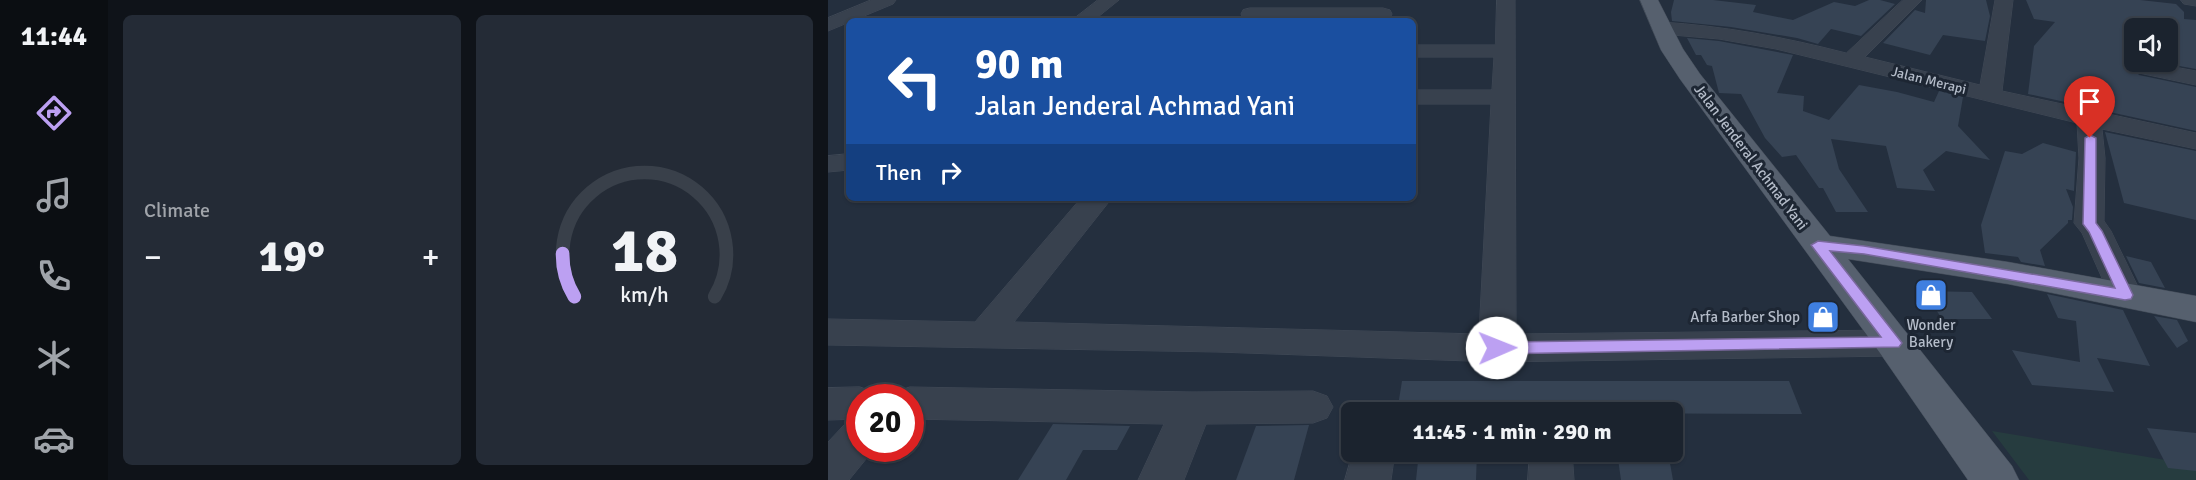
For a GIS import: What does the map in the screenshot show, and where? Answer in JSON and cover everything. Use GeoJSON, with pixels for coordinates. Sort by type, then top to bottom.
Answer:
{"type":"FeatureCollection","features":[{"type":"Feature","properties":{"kind":"main road","name":"Jalan Jenderal Achmad Yani"},"geometry":{"type":"LineString","coordinates":[[1648,0],[1661,28],[1692,80],[1894,343],[1995,480]]}},
{"type":"Feature","properties":{"kind":"main road"},"geometry":{"type":"LineString","coordinates":[[1818,245],[1864,250],[2196,309]]}},
{"type":"Feature","properties":{"kind":"street"},"geometry":{"type":"LineString","coordinates":[[828,25],[887,0]]}},
{"type":"Feature","properties":{"kind":"street"},"geometry":{"type":"LineString","coordinates":[[1085,18],[1110,0]]}},
{"type":"Feature","properties":{"kind":"street"},"geometry":{"type":"LineString","coordinates":[[1497,348],[1506,0]]}},
{"type":"Feature","properties":{"kind":"street"},"geometry":{"type":"LineString","coordinates":[[1850,60],[1913,0]]}},
{"type":"Feature","properties":{"kind":"street"},"geometry":{"type":"LineString","coordinates":[[2190,0],[2196,1]]}},
{"type":"Feature","properties":{"kind":"street"},"geometry":{"type":"LineString","coordinates":[[1990,95],[1999,2]]}},
{"type":"Feature","properties":{"kind":"street"},"geometry":{"type":"LineString","coordinates":[[1252,12],[1383,14]]}},
{"type":"Feature","properties":{"kind":"street","name":"Jalan Merapi"},"geometry":{"type":"LineString","coordinates":[[1661,28],[1712,30],[1748,36],[2089,119],[2196,141]]}},
{"type":"Feature","properties":{"kind":"street"},"geometry":{"type":"LineString","coordinates":[[1416,51],[1505,51]]}},
{"type":"Feature","properties":{"kind":"street"},"geometry":{"type":"LineString","coordinates":[[2163,72],[2196,78]]}},
{"type":"Feature","properties":{"kind":"street"},"geometry":{"type":"LineString","coordinates":[[1416,97],[1504,97]]}},
{"type":"Feature","properties":{"kind":"street"},"geometry":{"type":"LineString","coordinates":[[2137,105],[2145,130]]}},
{"type":"Feature","properties":{"kind":"street"},"geometry":{"type":"LineString","coordinates":[[2089,119],[2092,158],[2089,224],[2096,231],[2125,295]]}},
{"type":"Feature","properties":{"kind":"street"},"geometry":{"type":"LineString","coordinates":[[828,164],[846,162]]}},
{"type":"Feature","properties":{"kind":"street"},"geometry":{"type":"LineString","coordinates":[[984,335],[1095,201]]}},
{"type":"Feature","properties":{"kind":"street"},"geometry":{"type":"LineString","coordinates":[[828,332],[1497,348],[1894,343]]}},
{"type":"Feature","properties":{"kind":"street"},"geometry":{"type":"LineString","coordinates":[[924,402],[1192,408],[1313,407]]}},
{"type":"Feature","properties":{"kind":"street"},"geometry":{"type":"LineString","coordinates":[[828,404],[846,403]]}},
{"type":"Feature","properties":{"kind":"street"},"geometry":{"type":"LineString","coordinates":[[1161,480],[1192,408]]}},
{"type":"Feature","properties":{"kind":"street"},"geometry":{"type":"LineString","coordinates":[[828,473],[846,452]]}},
{"type":"Feature","properties":{"kind":"street"},"geometry":{"type":"LineString","coordinates":[[1368,480],[1372,462]]}},
{"type":"Feature","properties":{"kind":"street"},"geometry":{"type":"LineString","coordinates":[[1551,462],[1551,480]]}},
{"type":"Feature","properties":{"kind":"green space"},"geometry":{"type":"Polygon","coordinates":[[[1992,431],[2196,465],[2196,480],[2029,480],[1992,431]]]}},
{"type":"Feature","properties":{"kind":"building"},"geometry":{"type":"Polygon","coordinates":[[[1674,0],[1713,0],[1756,5],[1753,12],[1793,20],[1834,2],[1855,6],[1869,0],[1880,0],[1895,4],[1861,36],[1831,29],[1818,44],[1797,38],[1731,27],[1672,21],[1671,12],[1674,0]]]}},
{"type":"Feature","properties":{"kind":"building"},"geometry":{"type":"Polygon","coordinates":[[[1926,0],[1986,0],[1990,16],[1985,41],[1943,35],[1930,55],[1883,43],[1915,10],[1925,13],[1926,0]]]}},
{"type":"Feature","properties":{"kind":"building"},"geometry":{"type":"Polygon","coordinates":[[[2026,0],[2140,0],[2176,4],[2184,12],[2184,19],[2196,20],[2196,69],[2178,66],[2178,18],[2124,18],[2124,72],[2136,72],[2139,75],[2196,87],[2196,131],[2096,109],[2090,87],[2078,89],[2079,105],[2028,94],[2034,46],[2055,22],[2034,19],[2026,0]]]}},
{"type":"Feature","properties":{"kind":"building"},"geometry":{"type":"Polygon","coordinates":[[[1687,38],[1719,41],[1793,55],[1777,93],[1804,96],[1803,111],[1829,120],[1859,85],[1934,102],[1939,91],[1963,97],[1958,126],[1990,160],[1946,151],[1923,170],[1935,191],[1897,188],[1886,146],[1831,139],[1839,169],[1868,212],[1836,212],[1823,188],[1819,188],[1796,155],[1782,157],[1765,138],[1741,94],[1719,93],[1712,66],[1707,65],[1701,55],[1696,55],[1687,38]]]}},
{"type":"Feature","properties":{"kind":"building"},"geometry":{"type":"Polygon","coordinates":[[[2105,132],[2196,151],[2196,220],[2124,203],[2105,132]]]}},
{"type":"Feature","properties":{"kind":"building"},"geometry":{"type":"Polygon","coordinates":[[[2043,143],[2076,152],[2074,191],[2066,189],[2073,207],[2072,220],[2068,220],[2068,223],[2040,250],[2045,266],[2021,262],[2018,257],[1985,253],[1981,225],[2005,151],[2022,154],[2043,143]]]}},
{"type":"Feature","properties":{"kind":"building"},"geometry":{"type":"Polygon","coordinates":[[[2126,256],[2151,262],[2165,288],[2139,283],[2126,256]]]}},
{"type":"Feature","properties":{"kind":"building"},"geometry":{"type":"Polygon","coordinates":[[[1924,291],[1972,292],[1992,319],[1942,319],[1924,291]]]}},
{"type":"Feature","properties":{"kind":"building"},"geometry":{"type":"Polygon","coordinates":[[[2047,294],[2123,310],[2150,366],[2097,358],[2114,392],[2032,385],[2012,350],[2080,362],[2076,321],[2058,318],[2047,294]]]}},
{"type":"Feature","properties":{"kind":"building"},"geometry":{"type":"Polygon","coordinates":[[[2154,316],[2177,320],[2188,341],[2177,348],[2154,316]]]}},
{"type":"Feature","properties":{"kind":"building"},"geometry":{"type":"Polygon","coordinates":[[[1402,381],[1789,381],[1802,414],[1683,413],[1683,402],[1399,402],[1402,381]]]}},
{"type":"Feature","properties":{"kind":"building"},"geometry":{"type":"Polygon","coordinates":[[[1053,424],[1130,426],[1117,450],[1083,450],[1066,480],[1018,480],[1053,424]]]}},
{"type":"Feature","properties":{"kind":"building"},"geometry":{"type":"Polygon","coordinates":[[[1309,425],[1294,480],[1236,480],[1256,426],[1309,425]]]}},
{"type":"Feature","properties":{"kind":"building"},"geometry":{"type":"Polygon","coordinates":[[[2147,428],[2196,433],[2196,471],[2168,468],[2147,428]]]}},
{"type":"Feature","properties":{"kind":"building"},"geometry":{"type":"Polygon","coordinates":[[[1418,462],[1477,462],[1476,480],[1416,480],[1418,462]]]}},
{"type":"Feature","properties":{"kind":"building"},"geometry":{"type":"Polygon","coordinates":[[[1618,462],[1670,462],[1673,480],[1621,480],[1618,462]]]}},
{"type":"Feature","properties":{"kind":"place","name":"Wonder Bakery"},"geometry":{"type":"Point","coordinates":[1931,295]}},
{"type":"Feature","properties":{"kind":"place","name":"Arfa Barber Shop"},"geometry":{"type":"Point","coordinates":[1823,317]}},
{"type":"Feature","properties":{"kind":"route"},"geometry":{"type":"LineString","coordinates":[[1497,348],[1894,343],[1818,245],[1983,269],[2125,295],[2096,231],[2089,224],[2092,158],[2090,138]]}}]}
